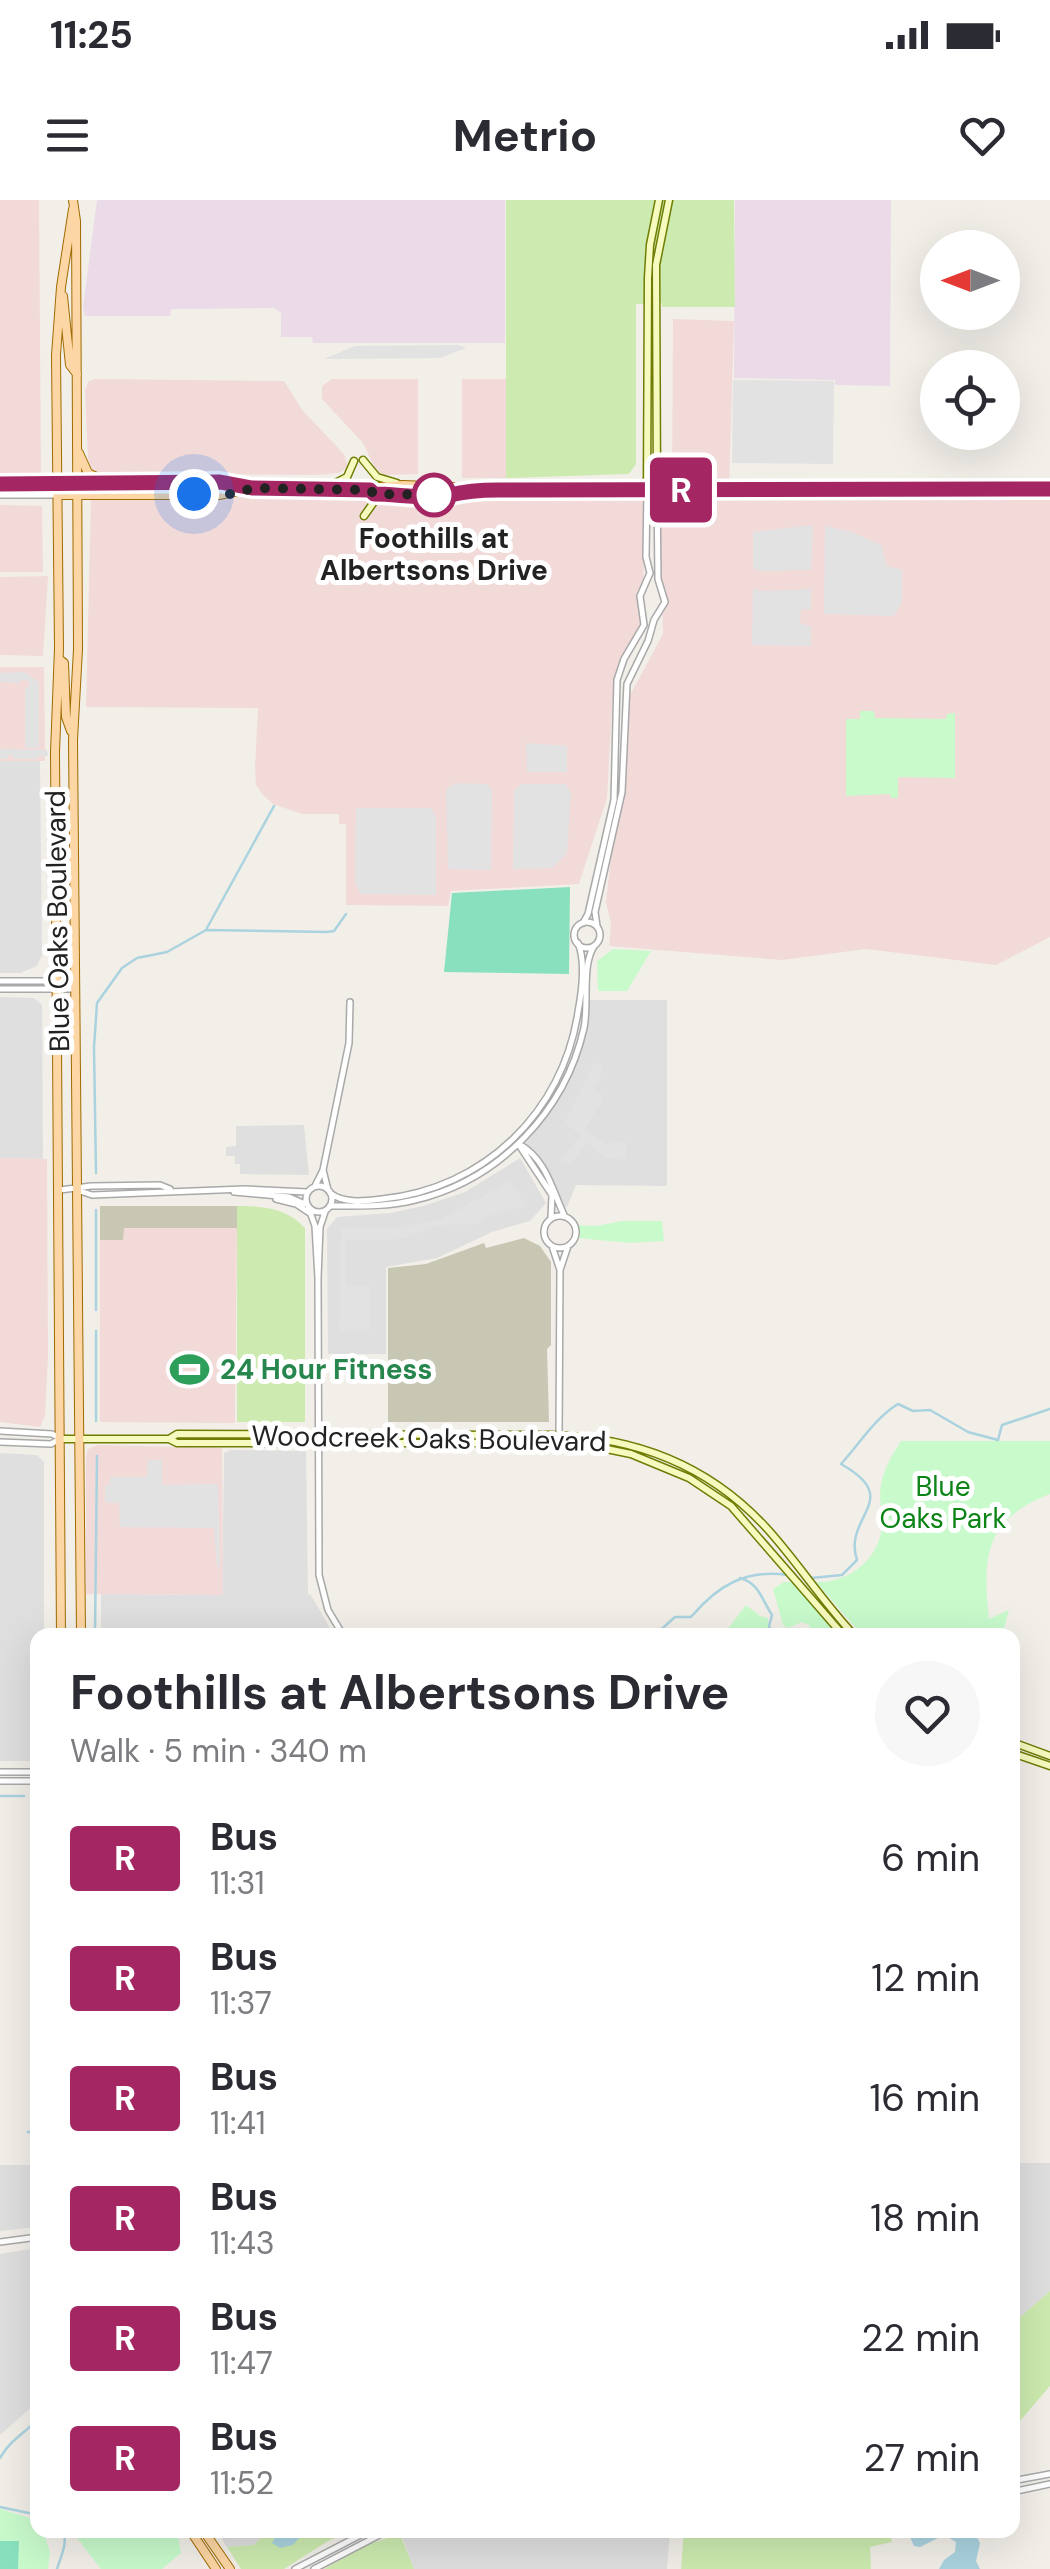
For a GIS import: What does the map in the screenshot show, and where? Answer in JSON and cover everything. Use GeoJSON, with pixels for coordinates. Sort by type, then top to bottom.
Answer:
{"type":"FeatureCollection","features":[{"type":"Feature","properties":{"kind":"main road"},"geometry":{"type":"LineString","coordinates":[[652,490],[654,245],[659,200]]}},
{"type":"Feature","properties":{"kind":"main road"},"geometry":{"type":"LineString","coordinates":[[654,245],[669,200]]}},
{"type":"Feature","properties":{"kind":"main road","name":"Blue Oaks Boulevard"},"geometry":{"type":"LineString","coordinates":[[61,1628],[54,752],[59,659],[56,355],[73,205]]}},
{"type":"Feature","properties":{"kind":"main road","name":"Blue Oaks Boulevard"},"geometry":{"type":"LineString","coordinates":[[73,205],[77,374],[78,649],[73,740],[81,1628]]}},
{"type":"Feature","properties":{"kind":"main road"},"geometry":{"type":"LineString","coordinates":[[61,287],[70,365],[77,374]]}},
{"type":"Feature","properties":{"kind":"main road"},"geometry":{"type":"LineString","coordinates":[[76,443],[88,473],[114,484]]}},
{"type":"Feature","properties":{"kind":"main road"},"geometry":{"type":"LineString","coordinates":[[322,489],[347,477],[358,460],[377,478],[403,490]]}},
{"type":"Feature","properties":{"kind":"main road"},"geometry":{"type":"LineString","coordinates":[[58,484],[220,482],[252,488],[370,490],[373,494],[403,490],[450,494],[458,490],[1050,489]]}},
{"type":"Feature","properties":{"kind":"main road"},"geometry":{"type":"LineString","coordinates":[[194,494],[215,490],[220,482]]}},
{"type":"Feature","properties":{"kind":"main road"},"geometry":{"type":"LineString","coordinates":[[58,495],[235,494],[252,488]]}},
{"type":"Feature","properties":{"kind":"main road"},"geometry":{"type":"LineString","coordinates":[[364,516],[376,499],[403,490]]}},
{"type":"Feature","properties":{"kind":"main road"},"geometry":{"type":"LineString","coordinates":[[59,659],[64,663],[66,717],[73,740]]}},
{"type":"Feature","properties":{"kind":"main road","name":"Woodcreek Oaks Boulevard"},"geometry":{"type":"LineString","coordinates":[[60,1439],[169,1439],[177,1443],[560,1439],[629,1443],[693,1469],[749,1510],[848,1628]]}},
{"type":"Feature","properties":{"kind":"main road","name":"Woodcreek Oaks Boulevard"},"geometry":{"type":"LineString","coordinates":[[560,1439],[646,1458],[689,1478],[742,1516],[837,1628]]}},
{"type":"Feature","properties":{"kind":"main road"},"geometry":{"type":"LineString","coordinates":[[1020,1745],[1050,1756]]}},
{"type":"Feature","properties":{"kind":"main road"},"geometry":{"type":"LineString","coordinates":[[1020,1755],[1050,1766]]}},
{"type":"Feature","properties":{"kind":"main road"},"geometry":{"type":"LineString","coordinates":[[195,2538],[216,2569]]}},
{"type":"Feature","properties":{"kind":"main road"},"geometry":{"type":"LineString","coordinates":[[209,2538],[230,2569]]}},
{"type":"Feature","properties":{"kind":"street"},"geometry":{"type":"LineString","coordinates":[[0,484],[58,484]]}},
{"type":"Feature","properties":{"kind":"street"},"geometry":{"type":"LineString","coordinates":[[315,1186],[340,1199],[364,1200],[394,1198],[432,1188],[472,1170],[516,1141],[553,1090],[572,1040],[580,997],[582,954],[575,932],[588,914],[614,800],[620,669],[644,624],[640,596],[650,573],[646,557],[652,490]]}},
{"type":"Feature","properties":{"kind":"street"},"geometry":{"type":"LineString","coordinates":[[616,712],[621,710],[633,668],[666,599],[658,579],[652,490]]}},
{"type":"Feature","properties":{"kind":"street"},"geometry":{"type":"LineString","coordinates":[[0,494],[58,495]]}},
{"type":"Feature","properties":{"kind":"street"},"geometry":{"type":"LineString","coordinates":[[645,588],[654,586],[662,590]]}},
{"type":"Feature","properties":{"kind":"street"},"geometry":{"type":"LineString","coordinates":[[641,605],[651,612],[662,608]]}},
{"type":"Feature","properties":{"kind":"street"},"geometry":{"type":"LineString","coordinates":[[77,1190],[92,1195],[231,1191],[297,1199],[318,1213],[328,1208],[380,1206],[436,1194],[476,1176],[516,1141],[549,1108],[576,1056],[587,1008],[587,960],[600,934],[595,912],[622,792],[625,694]]}},
{"type":"Feature","properties":{"kind":"street"},"geometry":{"type":"LineString","coordinates":[[616,712],[620,716],[623,753]]}},
{"type":"Feature","properties":{"kind":"street"},"geometry":{"type":"LineString","coordinates":[[583,922],[597,926]]}},
{"type":"Feature","properties":{"kind":"street"},"geometry":{"type":"LineString","coordinates":[[578,943],[586,948],[595,945]]}},
{"type":"Feature","properties":{"kind":"street"},"geometry":{"type":"LineString","coordinates":[[0,985],[76,985]]}},
{"type":"Feature","properties":{"kind":"street"},"geometry":{"type":"LineString","coordinates":[[231,1191],[307,1192],[315,1186],[323,1170],[348,1044],[350,1002]]}},
{"type":"Feature","properties":{"kind":"street"},"geometry":{"type":"LineString","coordinates":[[516,1141],[548,1175],[564,1217],[575,1228],[574,1240],[560,1270],[560,1439]]}},
{"type":"Feature","properties":{"kind":"street"},"geometry":{"type":"LineString","coordinates":[[516,1141],[552,1195],[553,1210],[544,1232],[560,1270]]}},
{"type":"Feature","properties":{"kind":"street"},"geometry":{"type":"LineString","coordinates":[[323,1170],[329,1191],[328,1208],[320,1227],[318,1278],[319,1574],[328,1610],[339,1628]]}},
{"type":"Feature","properties":{"kind":"street"},"geometry":{"type":"LineString","coordinates":[[60,1190],[160,1185],[173,1190]]}},
{"type":"Feature","properties":{"kind":"street"},"geometry":{"type":"LineString","coordinates":[[307,1192],[315,1226],[318,1278]]}},
{"type":"Feature","properties":{"kind":"street"},"geometry":{"type":"LineString","coordinates":[[549,1221],[564,1217]]}},
{"type":"Feature","properties":{"kind":"street"},"geometry":{"type":"LineString","coordinates":[[552,1246],[568,1246]]}},
{"type":"Feature","properties":{"kind":"street","name":"Woodcreek Oaks Boulevard"},"geometry":{"type":"LineString","coordinates":[[0,1432],[52,1434],[60,1439],[52,1444],[0,1442]]}},
{"type":"Feature","properties":{"kind":"street"},"geometry":{"type":"LineString","coordinates":[[2,1775],[30,1773]]}},
{"type":"Feature","properties":{"kind":"street"},"geometry":{"type":"LineString","coordinates":[[2,1775],[30,1780]]}},
{"type":"Feature","properties":{"kind":"street"},"geometry":{"type":"LineString","coordinates":[[0,2242],[30,2238]]}},
{"type":"Feature","properties":{"kind":"street"},"geometry":{"type":"LineString","coordinates":[[1020,2480],[1050,2474]]}},
{"type":"Feature","properties":{"kind":"street"},"geometry":{"type":"LineString","coordinates":[[1020,2490],[1050,2484]]}},
{"type":"Feature","properties":{"kind":"street"},"geometry":{"type":"LineString","coordinates":[[295,2569],[355,2538]]}},
{"type":"Feature","properties":{"kind":"street"},"geometry":{"type":"LineString","coordinates":[[314,2569],[374,2538]]}},
{"type":"Feature","properties":{"kind":"shaded area"},"geometry":{"type":"Polygon","coordinates":[[[0,200],[39,200],[41,475],[0,475],[0,200]]]}},
{"type":"Feature","properties":{"kind":"shaded area"},"geometry":{"type":"Polygon","coordinates":[[[97,200],[505,200],[505,343],[313,343],[312,337],[281,337],[281,313],[274,308],[171,309],[170,316],[85,316],[97,200]]]}},
{"type":"Feature","properties":{"kind":"shaded area"},"geometry":{"type":"Polygon","coordinates":[[[735,200],[891,200],[890,386],[835,385],[835,380],[734,378],[735,200]]]}},
{"type":"Feature","properties":{"kind":"shaded area"},"geometry":{"type":"Polygon","coordinates":[[[673,319],[734,321],[729,488],[672,488],[673,319]]]}},
{"type":"Feature","properties":{"kind":"shaded area"},"geometry":{"type":"Polygon","coordinates":[[[355,346],[466,348],[440,358],[324,359],[355,346]]]}},
{"type":"Feature","properties":{"kind":"shaded area"},"geometry":{"type":"Polygon","coordinates":[[[332,379],[418,379],[418,474],[385,475],[376,471],[363,443],[322,399],[322,386],[332,379]]]}},
{"type":"Feature","properties":{"kind":"shaded area"},"geometry":{"type":"Polygon","coordinates":[[[462,379],[506,379],[506,478],[462,478],[462,379]]]}},
{"type":"Feature","properties":{"kind":"shaded area"},"geometry":{"type":"Polygon","coordinates":[[[733,380],[834,381],[833,464],[732,463],[733,380]]]}},
{"type":"Feature","properties":{"kind":"shaded area"},"geometry":{"type":"Polygon","coordinates":[[[89,381],[284,381],[303,411],[344,454],[348,467],[339,473],[319,475],[97,473],[88,459],[85,390],[89,381]]]}},
{"type":"Feature","properties":{"kind":"shaded area"},"geometry":{"type":"Polygon","coordinates":[[[659,493],[1050,495],[1050,937],[996,965],[866,949],[782,960],[609,946],[611,924],[606,902],[629,697],[663,634],[659,493]]]}},
{"type":"Feature","properties":{"kind":"shaded area"},"geometry":{"type":"Polygon","coordinates":[[[646,494],[642,623],[613,691],[607,798],[579,884],[451,891],[448,906],[346,905],[346,824],[339,824],[339,814],[302,814],[273,804],[256,785],[258,708],[86,707],[91,498],[646,494]]]}},
{"type":"Feature","properties":{"kind":"shaded area"},"geometry":{"type":"Polygon","coordinates":[[[0,505],[42,506],[43,572],[0,572],[0,505]]]}},
{"type":"Feature","properties":{"kind":"shaded area"},"geometry":{"type":"Polygon","coordinates":[[[813,525],[811,570],[753,568],[753,532],[813,525]]]}},
{"type":"Feature","properties":{"kind":"shaded area"},"geometry":{"type":"Polygon","coordinates":[[[825,526],[881,545],[887,566],[902,570],[902,602],[894,616],[824,614],[825,526]]]}},
{"type":"Feature","properties":{"kind":"shaded area"},"geometry":{"type":"Polygon","coordinates":[[[48,576],[43,656],[0,655],[0,577],[48,576]]]}},
{"type":"Feature","properties":{"kind":"shaded area"},"geometry":{"type":"Polygon","coordinates":[[[753,588],[811,589],[811,610],[801,609],[800,624],[811,626],[811,646],[752,645],[753,588]]]}},
{"type":"Feature","properties":{"kind":"shaded area"},"geometry":{"type":"Polygon","coordinates":[[[0,667],[44,667],[45,761],[0,761],[0,667]]]}},
{"type":"Feature","properties":{"kind":"shaded area"},"geometry":{"type":"Polygon","coordinates":[[[24,672],[39,682],[39,747],[25,748],[25,687],[29,687],[29,681],[0,679],[0,673],[24,672]]]}},
{"type":"Feature","properties":{"kind":"shaded area"},"geometry":{"type":"Polygon","coordinates":[[[526,743],[567,746],[567,772],[527,772],[526,743]]]}},
{"type":"Feature","properties":{"kind":"shaded area"},"geometry":{"type":"Polygon","coordinates":[[[0,749],[47,750],[48,756],[14,759],[8,755],[8,759],[0,759],[0,749]]]}},
{"type":"Feature","properties":{"kind":"shaded area"},"geometry":{"type":"Polygon","coordinates":[[[0,760],[40,760],[42,955],[37,966],[20,973],[0,973],[0,760]]]}},
{"type":"Feature","properties":{"kind":"shaded area"},"geometry":{"type":"Polygon","coordinates":[[[456,783],[487,784],[492,790],[491,870],[448,869],[446,789],[456,783]]]}},
{"type":"Feature","properties":{"kind":"shaded area"},"geometry":{"type":"Polygon","coordinates":[[[521,784],[565,784],[571,792],[567,853],[552,868],[513,869],[514,791],[521,784]]]}},
{"type":"Feature","properties":{"kind":"shaded area"},"geometry":{"type":"Polygon","coordinates":[[[356,808],[431,808],[436,817],[436,895],[360,894],[355,880],[356,808]]]}},
{"type":"Feature","properties":{"kind":"shaded area"},"geometry":{"type":"Polygon","coordinates":[[[0,997],[34,998],[42,1005],[43,1159],[0,1158],[0,997]]]}},
{"type":"Feature","properties":{"kind":"shaded area"},"geometry":{"type":"Polygon","coordinates":[[[589,1000],[667,1000],[667,1186],[576,1185],[567,1207],[562,1209],[547,1176],[521,1143],[554,1103],[583,1037],[589,1000]]]}},
{"type":"Feature","properties":{"kind":"shaded area"},"geometry":{"type":"Polygon","coordinates":[[[595,1062],[604,1065],[596,1086],[592,1086],[604,1098],[584,1130],[608,1145],[608,1149],[611,1142],[627,1142],[627,1150],[624,1159],[609,1159],[587,1142],[571,1165],[559,1160],[581,1136],[565,1122],[595,1062]]]}},
{"type":"Feature","properties":{"kind":"shaded area"},"geometry":{"type":"Polygon","coordinates":[[[304,1125],[309,1175],[240,1174],[235,1156],[226,1156],[226,1147],[236,1146],[236,1126],[304,1125]]]}},
{"type":"Feature","properties":{"kind":"shaded area"},"geometry":{"type":"Polygon","coordinates":[[[0,1158],[47,1159],[48,1356],[45,1416],[40,1427],[0,1422],[0,1158]]]}},
{"type":"Feature","properties":{"kind":"shaded area"},"geometry":{"type":"Polygon","coordinates":[[[520,1158],[546,1203],[530,1221],[492,1232],[437,1258],[386,1267],[386,1354],[328,1354],[327,1229],[337,1217],[423,1206],[465,1192],[520,1158]]]}},
{"type":"Feature","properties":{"kind":"shaded area"},"geometry":{"type":"Polygon","coordinates":[[[511,1181],[526,1206],[485,1217],[477,1224],[437,1225],[402,1239],[345,1240],[346,1285],[370,1287],[369,1331],[339,1331],[341,1228],[398,1228],[441,1219],[511,1181]]]}},
{"type":"Feature","properties":{"kind":"shaded area"},"geometry":{"type":"Polygon","coordinates":[[[100,1206],[237,1206],[237,1228],[124,1228],[123,1240],[100,1240],[100,1206]]]}},
{"type":"Feature","properties":{"kind":"shaded area"},"geometry":{"type":"Polygon","coordinates":[[[123,1228],[237,1228],[235,1423],[100,1422],[100,1240],[123,1240],[123,1228]]]}},
{"type":"Feature","properties":{"kind":"shaded area"},"geometry":{"type":"Polygon","coordinates":[[[524,1238],[540,1246],[551,1262],[549,1422],[388,1422],[388,1268],[426,1264],[484,1243],[486,1248],[524,1238]]]}},
{"type":"Feature","properties":{"kind":"shaded area"},"geometry":{"type":"Polygon","coordinates":[[[98,1445],[222,1448],[223,1595],[86,1594],[86,1458],[88,1449],[98,1445]]]}},
{"type":"Feature","properties":{"kind":"shaded area"},"geometry":{"type":"Polygon","coordinates":[[[306,1451],[308,1594],[330,1628],[101,1628],[101,1594],[222,1595],[224,1453],[306,1451]]]}},
{"type":"Feature","properties":{"kind":"shaded area"},"geometry":{"type":"Polygon","coordinates":[[[0,1453],[37,1455],[44,1462],[44,1628],[30,1628],[30,1761],[0,1761],[0,1453]]]}},
{"type":"Feature","properties":{"kind":"shaded area"},"geometry":{"type":"Polygon","coordinates":[[[148,1460],[162,1460],[162,1485],[218,1484],[220,1567],[214,1528],[120,1527],[119,1503],[105,1502],[105,1486],[109,1485],[110,1477],[147,1477],[148,1460]]]}},
{"type":"Feature","properties":{"kind":"shaded area"},"geometry":{"type":"Polygon","coordinates":[[[1020,2163],[1050,2163],[1050,2291],[1020,2317],[1020,2163]]]}},
{"type":"Feature","properties":{"kind":"shaded area"},"geometry":{"type":"Polygon","coordinates":[[[0,2165],[30,2165],[30,2228],[0,2231],[0,2165]]]}},
{"type":"Feature","properties":{"kind":"shaded area"},"geometry":{"type":"Polygon","coordinates":[[[30,2249],[30,2408],[0,2435],[0,2254],[30,2249]]]}},
{"type":"Feature","properties":{"kind":"shaded area"},"geometry":{"type":"Polygon","coordinates":[[[221,2538],[261,2538],[254,2545],[227,2547],[221,2538]]]}},
{"type":"Feature","properties":{"kind":"shaded area"},"geometry":{"type":"Polygon","coordinates":[[[402,2538],[669,2538],[667,2569],[414,2569],[402,2538]]]}},
{"type":"Feature","properties":{"kind":"green space"},"geometry":{"type":"Polygon","coordinates":[[[506,200],[734,200],[735,307],[636,304],[636,464],[629,474],[506,478],[506,200]]]}},
{"type":"Feature","properties":{"kind":"green space"},"geometry":{"type":"Polygon","coordinates":[[[860,711],[874,711],[875,718],[946,719],[947,714],[955,713],[955,778],[898,777],[898,798],[891,798],[890,794],[846,796],[846,719],[860,719],[860,711]]]}},
{"type":"Feature","properties":{"kind":"green space"},"geometry":{"type":"Polygon","coordinates":[[[570,887],[569,974],[444,972],[452,893],[570,887]]]}},
{"type":"Feature","properties":{"kind":"green space"},"geometry":{"type":"Polygon","coordinates":[[[613,949],[651,951],[627,991],[598,991],[597,961],[613,949]]]}},
{"type":"Feature","properties":{"kind":"green space"},"geometry":{"type":"Polygon","coordinates":[[[237,1206],[274,1209],[305,1228],[305,1422],[237,1422],[237,1206]]]}},
{"type":"Feature","properties":{"kind":"green space"},"geometry":{"type":"Polygon","coordinates":[[[662,1221],[664,1241],[630,1243],[578,1238],[577,1225],[662,1221]]]}},
{"type":"Feature","properties":{"kind":"green space","name":"Blue Oaks Park"},"geometry":{"type":"Polygon","coordinates":[[[901,1441],[1050,1441],[1050,1494],[1012,1515],[992,1542],[988,1558],[989,1619],[1009,1610],[1004,1628],[856,1628],[816,1582],[848,1575],[872,1554],[881,1533],[880,1491],[901,1441]]]}},
{"type":"Feature","properties":{"kind":"green space"},"geometry":{"type":"Polygon","coordinates":[[[784,1582],[794,1582],[832,1628],[810,1628],[802,1622],[788,1628],[783,1625],[773,1589],[784,1582]]]}},
{"type":"Feature","properties":{"kind":"green space"},"geometry":{"type":"Polygon","coordinates":[[[746,1605],[768,1618],[769,1628],[728,1628],[746,1605]]]}},
{"type":"Feature","properties":{"kind":"green space"},"geometry":{"type":"Polygon","coordinates":[[[1050,2291],[1050,2386],[1020,2421],[1020,2317],[1050,2291]]]}},
{"type":"Feature","properties":{"kind":"green space"},"geometry":{"type":"Polygon","coordinates":[[[0,2509],[30,2518],[30,2538],[46,2538],[50,2552],[48,2569],[0,2569],[0,2509]]]}},
{"type":"Feature","properties":{"kind":"green space"},"geometry":{"type":"Polygon","coordinates":[[[77,2538],[178,2538],[181,2553],[162,2569],[101,2569],[77,2538]]]}},
{"type":"Feature","properties":{"kind":"green space"},"geometry":{"type":"Polygon","coordinates":[[[261,2538],[335,2538],[284,2569],[241,2569],[227,2547],[254,2545],[261,2538]]]}},
{"type":"Feature","properties":{"kind":"green space"},"geometry":{"type":"Polygon","coordinates":[[[402,2538],[414,2569],[324,2569],[366,2545],[402,2538]]]}},
{"type":"Feature","properties":{"kind":"green space"},"geometry":{"type":"Polygon","coordinates":[[[683,2538],[891,2538],[892,2542],[870,2547],[871,2569],[681,2569],[683,2538]]]}},
{"type":"Feature","properties":{"kind":"green space"},"geometry":{"type":"Polygon","coordinates":[[[0,2541],[19,2541],[18,2569],[0,2569],[0,2541]]]}},
{"type":"Feature","properties":{"kind":"water"},"geometry":{"type":"Polygon","coordinates":[[[275,2538],[299,2538],[293,2545],[280,2548],[272,2543],[275,2538]]]}},
{"type":"Feature","properties":{"kind":"water"},"geometry":{"type":"Polygon","coordinates":[[[910,2538],[938,2538],[920,2547],[914,2546],[910,2538]]]}},
{"type":"Feature","properties":{"kind":"water"},"geometry":{"type":"Polygon","coordinates":[[[949,2538],[977,2538],[976,2561],[980,2569],[939,2569],[955,2552],[956,2542],[949,2538]]]}},
{"type":"Feature","properties":{"kind":"waterway"},"geometry":{"type":"LineString","coordinates":[[207,928],[274,806]]}},
{"type":"Feature","properties":{"kind":"waterway"},"geometry":{"type":"LineString","coordinates":[[96,1173],[97,1003],[122,968],[137,958],[167,952],[206,930],[327,932],[334,931],[346,914]]}},
{"type":"Feature","properties":{"kind":"waterway"},"geometry":{"type":"LineString","coordinates":[[96,1210],[96,1310]]}},
{"type":"Feature","properties":{"kind":"waterway"},"geometry":{"type":"LineString","coordinates":[[96,1331],[96,1421]]}},
{"type":"Feature","properties":{"kind":"waterway"},"geometry":{"type":"LineString","coordinates":[[811,1578],[842,1575],[857,1560],[857,1532],[870,1499],[868,1488],[859,1477],[841,1464],[898,1404],[913,1411],[930,1410],[968,1432],[998,1440],[1002,1425],[1050,1409]]}},
{"type":"Feature","properties":{"kind":"waterway"},"geometry":{"type":"LineString","coordinates":[[95,1628],[97,1456]]}},
{"type":"Feature","properties":{"kind":"waterway"},"geometry":{"type":"LineString","coordinates":[[663,1628],[675,1617],[691,1617],[712,1596],[734,1582],[759,1575],[788,1575]]}},
{"type":"Feature","properties":{"kind":"waterway"},"geometry":{"type":"LineString","coordinates":[[740,1578],[752,1584],[762,1598],[772,1615],[770,1628]]}},
{"type":"Feature","properties":{"kind":"waterway"},"geometry":{"type":"LineString","coordinates":[[0,1796],[24,1796]]}},
{"type":"Feature","properties":{"kind":"waterway"},"geometry":{"type":"LineString","coordinates":[[0,2458],[30,2426]]}},
{"type":"Feature","properties":{"kind":"waterway"},"geometry":{"type":"LineString","coordinates":[[0,2507],[30,2513]]}},
{"type":"Feature","properties":{"kind":"waterway"},"geometry":{"type":"LineString","coordinates":[[57,2569],[64,2538]]}},
{"type":"Feature","properties":{"kind":"bus line","name":"R"},"geometry":{"type":"LineString","coordinates":[[0,484],[234,482],[252,488],[436,495],[458,490],[1050,489]]}},
{"type":"Feature","properties":{"kind":"place","name":"Foothills at Albertsons Drive"},"geometry":{"type":"Point","coordinates":[434,495]}},
{"type":"Feature","properties":{"kind":"place","name":"24 Hour Fitness"},"geometry":{"type":"Point","coordinates":[190,1369]}},
{"type":"Feature","properties":{"kind":"route"},"geometry":{"type":"LineString","coordinates":[[194,494],[235,494],[252,488],[434,495]]}}]}
